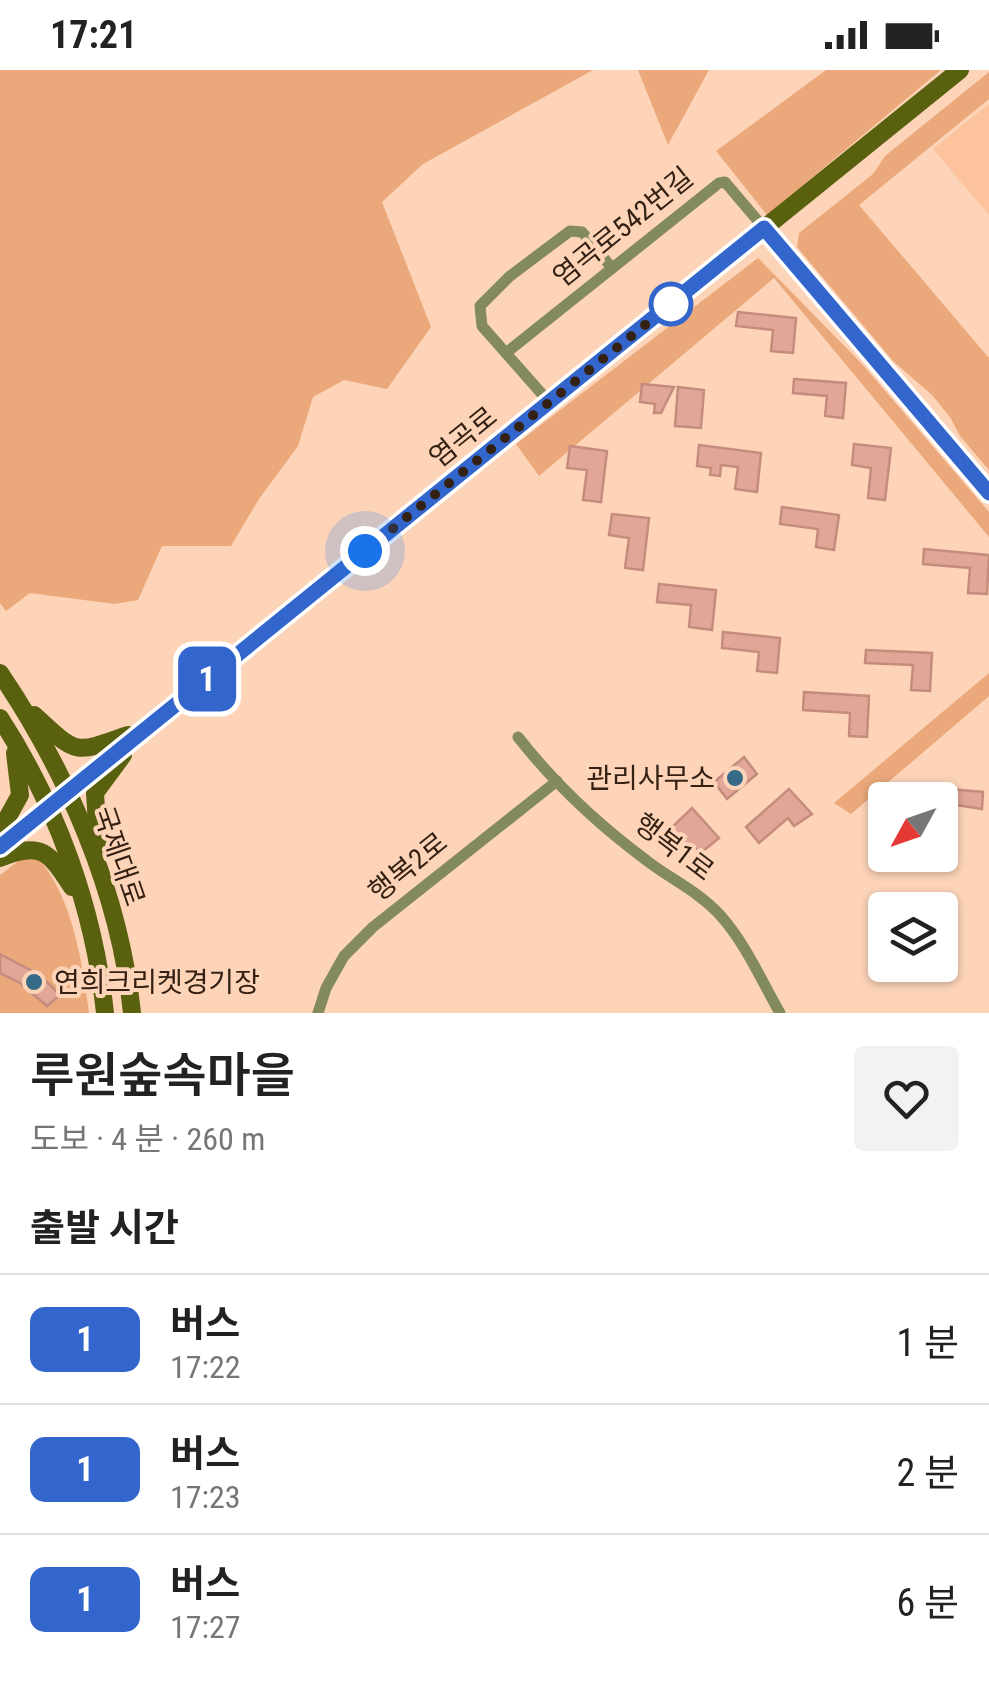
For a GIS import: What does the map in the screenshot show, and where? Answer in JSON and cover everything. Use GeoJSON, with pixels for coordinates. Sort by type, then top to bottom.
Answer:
{"type":"FeatureCollection","features":[{"type":"Feature","properties":{"kind":"main road","name":"염곡로"},"geometry":{"type":"LineString","coordinates":[[0,846],[960,70]]}},
{"type":"Feature","properties":{"kind":"main road","name":"국제대로"},"geometry":{"type":"LineString","coordinates":[[0,673],[22,705],[67,792],[101,875],[124,959],[132,1013]]}},
{"type":"Feature","properties":{"kind":"main road"},"geometry":{"type":"LineString","coordinates":[[22,705],[60,741],[77,749],[90,749],[143,730]]}},
{"type":"Feature","properties":{"kind":"main road","name":"국제대로"},"geometry":{"type":"LineString","coordinates":[[0,718],[49,806],[69,856],[96,955],[106,1013]]}},
{"type":"Feature","properties":{"kind":"main road"},"geometry":{"type":"LineString","coordinates":[[101,875],[96,793],[143,730]]}},
{"type":"Feature","properties":{"kind":"main road"},"geometry":{"type":"LineString","coordinates":[[0,831],[20,795],[13,738]]}},
{"type":"Feature","properties":{"kind":"main road"},"geometry":{"type":"LineString","coordinates":[[0,858],[25,849],[42,850],[55,861],[82,904]]}},
{"type":"Feature","properties":{"kind":"street","name":"염곡로542번길"},"geometry":{"type":"LineString","coordinates":[[506,352],[718,182],[725,182],[764,228]]}},
{"type":"Feature","properties":{"kind":"street"},"geometry":{"type":"LineString","coordinates":[[764,228],[989,493]]}},
{"type":"Feature","properties":{"kind":"street"},"geometry":{"type":"LineString","coordinates":[[549,402],[482,326],[480,306],[510,276],[570,231],[582,232],[612,268]]}},
{"type":"Feature","properties":{"kind":"street","name":"행복1로"},"geometry":{"type":"LineString","coordinates":[[518,738],[557,782],[646,861],[684,884],[719,914],[746,950],[780,1013]]}},
{"type":"Feature","properties":{"kind":"street","name":"행복2로"},"geometry":{"type":"LineString","coordinates":[[318,1013],[326,988],[344,956],[373,927],[557,782]]}},
{"type":"Feature","properties":{"kind":"shaded area"},"geometry":{"type":"Polygon","coordinates":[[[0,70],[593,70],[423,164],[382,202],[431,327],[387,389],[344,380],[313,397],[298,446],[231,546],[162,546],[138,600],[115,604],[30,593],[6,611],[0,603],[0,70]]]}},
{"type":"Feature","properties":{"kind":"shaded area"},"geometry":{"type":"Polygon","coordinates":[[[638,70],[709,70],[668,145],[638,70]]]}},
{"type":"Feature","properties":{"kind":"shaded area"},"geometry":{"type":"Polygon","coordinates":[[[826,70],[941,70],[767,215],[716,151],[826,70]]]}},
{"type":"Feature","properties":{"kind":"shaded area"},"geometry":{"type":"Polygon","coordinates":[[[989,72],[989,99],[859,205],[989,358],[989,470],[932,395],[894,362],[797,247],[799,233],[873,174],[885,156],[989,72]]]}},
{"type":"Feature","properties":{"kind":"shaded area"},"geometry":{"type":"Polygon","coordinates":[[[989,104],[989,215],[933,149],[989,104]]]}},
{"type":"Feature","properties":{"kind":"shaded area"},"geometry":{"type":"Polygon","coordinates":[[[758,258],[863,365],[989,512],[989,537],[774,278],[539,476],[516,444],[758,258]]]}},
{"type":"Feature","properties":{"kind":"shaded area"},"geometry":{"type":"Polygon","coordinates":[[[989,673],[989,696],[888,782],[868,782],[868,799],[851,814],[834,803],[989,673]]]}},
{"type":"Feature","properties":{"kind":"shaded area"},"geometry":{"type":"Polygon","coordinates":[[[25,856],[38,858],[68,911],[89,1013],[0,1013],[0,875],[25,856]]]}},
{"type":"Feature","properties":{"kind":"building"},"geometry":{"type":"Polygon","coordinates":[[[738,312],[796,318],[793,353],[771,351],[773,330],[736,326],[738,312]]]}},
{"type":"Feature","properties":{"kind":"building"},"geometry":{"type":"Polygon","coordinates":[[[794,379],[846,383],[843,418],[825,416],[827,396],[793,393],[794,379]]]}},
{"type":"Feature","properties":{"kind":"building"},"geometry":{"type":"Polygon","coordinates":[[[642,384],[674,387],[661,413],[654,413],[655,404],[640,402],[642,384]]]}},
{"type":"Feature","properties":{"kind":"building"},"geometry":{"type":"Polygon","coordinates":[[[678,387],[704,390],[701,428],[675,426],[678,387]]]}},
{"type":"Feature","properties":{"kind":"building"},"geometry":{"type":"Polygon","coordinates":[[[854,444],[891,448],[885,500],[868,498],[871,468],[852,465],[854,444]]]}},
{"type":"Feature","properties":{"kind":"building"},"geometry":{"type":"Polygon","coordinates":[[[699,445],[761,453],[757,492],[735,489],[738,467],[721,465],[720,476],[710,475],[711,468],[697,466],[699,445]]]}},
{"type":"Feature","properties":{"kind":"building"},"geometry":{"type":"Polygon","coordinates":[[[570,446],[607,451],[601,502],[583,500],[587,470],[567,468],[570,446]]]}},
{"type":"Feature","properties":{"kind":"building"},"geometry":{"type":"Polygon","coordinates":[[[782,507],[839,515],[834,550],[816,547],[818,529],[780,524],[782,507]]]}},
{"type":"Feature","properties":{"kind":"building"},"geometry":{"type":"Polygon","coordinates":[[[612,514],[649,518],[643,570],[625,568],[629,538],[609,535],[612,514]]]}},
{"type":"Feature","properties":{"kind":"building"},"geometry":{"type":"Polygon","coordinates":[[[924,549],[989,555],[987,594],[968,593],[970,568],[923,564],[924,549]]]}},
{"type":"Feature","properties":{"kind":"building"},"geometry":{"type":"Polygon","coordinates":[[[659,584],[716,590],[712,630],[689,627],[691,605],[657,602],[659,584]]]}},
{"type":"Feature","properties":{"kind":"building"},"geometry":{"type":"Polygon","coordinates":[[[723,632],[780,638],[777,673],[757,671],[759,652],[722,648],[723,632]]]}},
{"type":"Feature","properties":{"kind":"building"},"geometry":{"type":"Polygon","coordinates":[[[866,650],[932,653],[930,691],[911,690],[913,665],[865,663],[866,650]]]}},
{"type":"Feature","properties":{"kind":"building"},"geometry":{"type":"Polygon","coordinates":[[[804,692],[869,696],[867,737],[849,736],[850,713],[803,710],[804,692]]]}},
{"type":"Feature","properties":{"kind":"building","name":"관리사무소"},"geometry":{"type":"Polygon","coordinates":[[[744,757],[757,774],[727,799],[714,782],[744,757]]]}},
{"type":"Feature","properties":{"kind":"building"},"geometry":{"type":"Polygon","coordinates":[[[789,789],[812,814],[794,826],[788,818],[759,843],[746,827],[789,789]]]}},
{"type":"Feature","properties":{"kind":"building"},"geometry":{"type":"Polygon","coordinates":[[[958,790],[983,792],[982,809],[958,805],[958,790]]]}},
{"type":"Feature","properties":{"kind":"building"},"geometry":{"type":"Polygon","coordinates":[[[692,808],[719,838],[703,851],[689,846],[669,830],[692,808]]]}},
{"type":"Feature","properties":{"kind":"building"},"geometry":{"type":"Polygon","coordinates":[[[0,954],[40,975],[60,995],[47,1006],[20,983],[0,973],[0,954]]]}},
{"type":"Feature","properties":{"kind":"bus line","name":"1"},"geometry":{"type":"LineString","coordinates":[[0,847],[764,228],[989,493]]}},
{"type":"Feature","properties":{"kind":"place","name":"관리사무소"},"geometry":{"type":"Point","coordinates":[735,778]}},
{"type":"Feature","properties":{"kind":"place","name":"연희크리켓경기장"},"geometry":{"type":"Point","coordinates":[34,982]}},
{"type":"Feature","properties":{"kind":"route"},"geometry":{"type":"LineString","coordinates":[[365,551],[671,304]]}}]}
